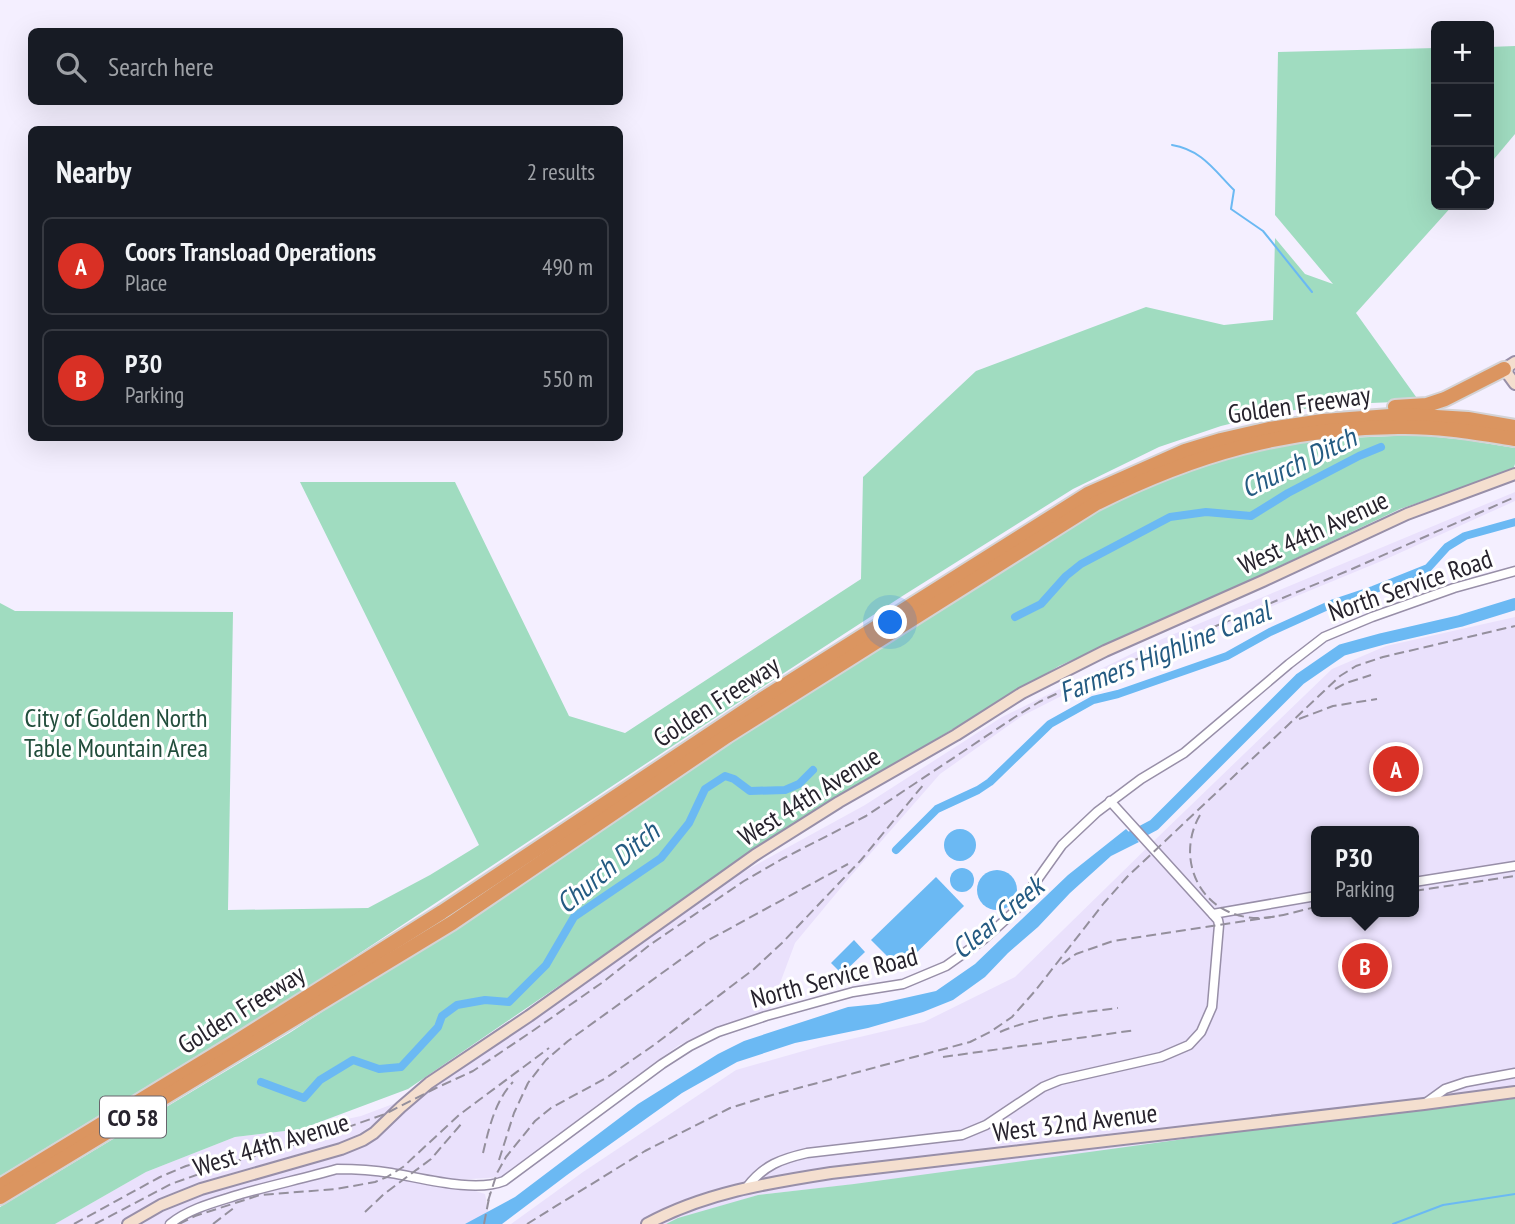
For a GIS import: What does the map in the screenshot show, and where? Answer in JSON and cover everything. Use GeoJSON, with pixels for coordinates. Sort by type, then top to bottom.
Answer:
{"type":"FeatureCollection","features":[{"type":"Feature","properties":{"kind":"highway"},"geometry":{"type":"LineString","coordinates":[[1269,429],[1341,412],[1427,405],[1446,399],[1510,365]]}},
{"type":"Feature","properties":{"kind":"highway","name":"Golden Freeway"},"geometry":{"type":"LineString","coordinates":[[1,1188],[407,934],[750,707],[1088,494],[1185,451],[1269,429],[1323,421],[1404,415],[1468,419],[1515,427]]}},
{"type":"Feature","properties":{"kind":"highway","name":"Golden Freeway"},"geometry":{"type":"LineString","coordinates":[[1,1188],[452,923],[726,736],[1052,530],[1131,486],[1191,461],[1243,446],[1329,430],[1400,426],[1465,431],[1515,439]]}},
{"type":"Feature","properties":{"kind":"street"},"geometry":{"type":"LineString","coordinates":[[1510,365],[1515,383]]}},
{"type":"Feature","properties":{"kind":"street","name":"West 44th Avenue"},"geometry":{"type":"LineString","coordinates":[[128,1224],[160,1205],[201,1189],[341,1149],[363,1140],[429,1083],[529,1016],[755,856],[839,802],[1022,693],[1105,651],[1407,514],[1515,474]]}},
{"type":"Feature","properties":{"kind":"street","name":"North Service Road"},"geometry":{"type":"LineString","coordinates":[[170,1224],[196,1209],[218,1201],[337,1169],[356,1168],[460,1184],[493,1185],[553,1146],[662,1064],[718,1032],[853,992],[903,984],[946,966],[984,939],[1015,911],[1073,833],[1110,801],[1184,753],[1324,637],[1384,612],[1515,571]]}},
{"type":"Feature","properties":{"kind":"street"},"geometry":{"type":"LineString","coordinates":[[747,1187],[755,1176],[783,1158],[962,1135],[986,1125],[1043,1087],[1060,1080],[1161,1057],[1189,1045],[1201,1032],[1212,1007],[1218,920],[1110,801]]}},
{"type":"Feature","properties":{"kind":"street"},"geometry":{"type":"LineString","coordinates":[[1419,880],[1515,866]]}},
{"type":"Feature","properties":{"kind":"street"},"geometry":{"type":"LineString","coordinates":[[1213,914],[1311,897]]}},
{"type":"Feature","properties":{"kind":"street"},"geometry":{"type":"LineString","coordinates":[[1424,1104],[1445,1089],[1466,1082],[1515,1073]]}},
{"type":"Feature","properties":{"kind":"street","name":"West 32nd Avenue"},"geometry":{"type":"LineString","coordinates":[[647,1224],[703,1200],[747,1187],[831,1172],[1515,1092]]}},
{"type":"Feature","properties":{"kind":"shaded area"},"geometry":{"type":"Polygon","coordinates":[[[1515,492],[1515,501],[1384,560],[1093,680],[1022,716],[940,774],[795,943],[770,1010],[679,1045],[502,1177],[456,1180],[406,1170],[485,1194],[491,1224],[143,1224],[156,1215],[196,1197],[336,1157],[398,1113],[381,1119],[345,1141],[204,1181],[165,1196],[119,1224],[55,1224],[146,1172],[235,1137],[301,1129],[361,1116],[417,1095],[714,888],[865,805],[1002,717],[1162,639],[1515,492]]]}},
{"type":"Feature","properties":{"kind":"shaded area"},"geometry":{"type":"Polygon","coordinates":[[[1515,617],[1515,1111],[758,1195],[666,1224],[511,1224],[583,1172],[736,1070],[821,1046],[924,1022],[1015,977],[1332,669],[1386,646],[1515,617]]]}},
{"type":"Feature","properties":{"kind":"green space"},"geometry":{"type":"Polygon","coordinates":[[[1515,46],[1515,134],[1494,159],[1494,84],[1494,47],[1515,46]]]}},
{"type":"Feature","properties":{"kind":"green space","name":"City of Golden North Table Mountain Area"},"geometry":{"type":"Polygon","coordinates":[[[1431,48],[1431,210],[1449,210],[1356,313],[1419,401],[1347,404],[1278,412],[1221,426],[1159,447],[1073,489],[733,706],[295,996],[0,1176],[0,603],[15,611],[233,612],[228,910],[368,908],[479,845],[300,482],[455,482],[569,716],[625,733],[861,579],[863,477],[976,371],[1146,307],[1224,325],[1273,320],[1275,238],[1305,274],[1333,284],[1275,215],[1278,52],[1431,48]]]}},
{"type":"Feature","properties":{"kind":"green space"},"geometry":{"type":"Polygon","coordinates":[[[1417,435],[1515,448],[1515,464],[1513,470],[1400,509],[1059,666],[751,851],[408,1089],[301,1129],[235,1137],[146,1172],[55,1224],[0,1224],[0,1207],[291,1032],[670,779],[1030,550],[1103,508],[1153,483],[1204,464],[1264,450],[1323,439],[1417,435]]]}},
{"type":"Feature","properties":{"kind":"green space"},"geometry":{"type":"Polygon","coordinates":[[[1515,1094],[1515,1224],[666,1224],[678,1218],[758,1195],[1515,1094]]]}},
{"type":"Feature","properties":{"kind":"water"},"geometry":{"type":"Polygon","coordinates":[[[960,829],[971,834],[976,845],[971,856],[960,861],[949,856],[944,845],[949,834],[960,829]]]}},
{"type":"Feature","properties":{"kind":"water","name":"Clear Creek"},"geometry":{"type":"Polygon","coordinates":[[[1126,829],[1139,842],[1111,856],[985,977],[953,1000],[868,1028],[795,1043],[737,1062],[682,1093],[502,1224],[465,1224],[515,1197],[638,1104],[718,1054],[744,1041],[848,1007],[878,1004],[936,991],[975,964],[1068,875],[1126,829]]]}},
{"type":"Feature","properties":{"kind":"water"},"geometry":{"type":"Polygon","coordinates":[[[957,868],[967,868],[974,875],[974,885],[967,892],[957,892],[950,885],[950,875],[957,868]]]}},
{"type":"Feature","properties":{"kind":"water"},"geometry":{"type":"Polygon","coordinates":[[[997,870],[1011,876],[1017,890],[1011,904],[997,910],[983,904],[977,890],[983,876],[997,870]]]}},
{"type":"Feature","properties":{"kind":"water"},"geometry":{"type":"Polygon","coordinates":[[[936,877],[964,906],[900,969],[871,940],[936,877]]]}},
{"type":"Feature","properties":{"kind":"water"},"geometry":{"type":"Polygon","coordinates":[[[854,940],[865,952],[842,974],[831,963],[854,940]]]}},
{"type":"Feature","properties":{"kind":"waterway"},"geometry":{"type":"LineString","coordinates":[[1172,145],[1192,151],[1214,168],[1234,190],[1231,209],[1263,231],[1312,292]]}},
{"type":"Feature","properties":{"kind":"waterway","name":"Church Ditch"},"geometry":{"type":"LineString","coordinates":[[1015,617],[1041,604],[1066,576],[1081,564],[1170,517],[1206,512],[1251,516],[1288,493],[1381,447]]}},
{"type":"Feature","properties":{"kind":"waterway","name":"Farmers Highline Canal"},"geometry":{"type":"LineString","coordinates":[[896,850],[937,809],[990,782],[1050,724],[1093,700],[1227,656],[1270,632],[1334,603],[1428,568],[1447,547],[1465,536],[1515,522]]}},
{"type":"Feature","properties":{"kind":"waterway","name":"Clear Creek"},"geometry":{"type":"LineString","coordinates":[[1120,843],[1154,825],[1300,679],[1342,650],[1460,621],[1515,604]]}},
{"type":"Feature","properties":{"kind":"waterway","name":"Church Ditch"},"geometry":{"type":"LineString","coordinates":[[261,1082],[304,1098],[320,1080],[353,1060],[379,1069],[401,1067],[438,1027],[442,1016],[457,1005],[485,1000],[509,1002],[546,965],[574,917],[661,858],[689,823],[705,789],[725,776],[750,791],[785,790],[799,784],[813,770]]}},
{"type":"Feature","properties":{"kind":"waterway"},"geometry":{"type":"LineString","coordinates":[[1393,1224],[1443,1205],[1515,1194]]}},
{"type":"Feature","properties":{"kind":"railway"},"geometry":{"type":"LineString","coordinates":[[95,1224],[171,1184],[385,1114],[473,1071],[744,881],[866,816],[1039,702],[1515,497]]}},
{"type":"Feature","properties":{"kind":"railway"},"geometry":{"type":"LineString","coordinates":[[527,1224],[645,1151],[730,1108],[970,1042],[990,1032],[1012,1017],[1035,991],[1127,877],[1340,676],[1356,666],[1383,657],[1515,626]]}},
{"type":"Feature","properties":{"kind":"railway"},"geometry":{"type":"LineString","coordinates":[[1335,689],[1371,675]]}},
{"type":"Feature","properties":{"kind":"railway"},"geometry":{"type":"LineString","coordinates":[[1299,719],[1333,706],[1377,699]]}},
{"type":"Feature","properties":{"kind":"railway"},"geometry":{"type":"LineString","coordinates":[[488,1201],[497,1173],[506,1157],[535,1121],[551,1108],[606,1078],[654,1045],[754,969],[861,860],[924,784]]}},
{"type":"Feature","properties":{"kind":"railway"},"geometry":{"type":"LineString","coordinates":[[1200,815],[1193,831],[1191,863],[1204,892],[1215,903],[1229,912],[1255,918],[1311,908]]}},
{"type":"Feature","properties":{"kind":"railway"},"geometry":{"type":"LineString","coordinates":[[499,1160],[514,1113],[528,1083],[546,1060],[568,1041],[705,942],[848,864]]}},
{"type":"Feature","properties":{"kind":"railway"},"geometry":{"type":"LineString","coordinates":[[1419,890],[1515,876]]}},
{"type":"Feature","properties":{"kind":"railway"},"geometry":{"type":"LineString","coordinates":[[1062,964],[1076,954],[1113,941],[1278,916]]}},
{"type":"Feature","properties":{"kind":"railway"},"geometry":{"type":"LineString","coordinates":[[1000,1032],[1043,1019],[1118,1008]]}},
{"type":"Feature","properties":{"kind":"railway"},"geometry":{"type":"LineString","coordinates":[[943,1057],[1136,1030]]}},
{"type":"Feature","properties":{"kind":"railway"},"geometry":{"type":"LineString","coordinates":[[179,1224],[195,1216],[260,1195],[336,1189],[375,1182],[387,1177],[403,1167],[459,1115],[549,1048]]}},
{"type":"Feature","properties":{"kind":"railway"},"geometry":{"type":"LineString","coordinates":[[483,1153],[497,1106],[513,1082]]}},
{"type":"Feature","properties":{"kind":"railway"},"geometry":{"type":"LineString","coordinates":[[365,1212],[384,1194],[431,1159],[462,1123]]}},
{"type":"Feature","properties":{"kind":"railway"},"geometry":{"type":"LineString","coordinates":[[74,1224],[160,1177],[236,1151]]}},
{"type":"Feature","properties":{"kind":"railway"},"geometry":{"type":"LineString","coordinates":[[484,1224],[490,1193]]}},
{"type":"Feature","properties":{"kind":"railway"},"geometry":{"type":"LineString","coordinates":[[213,1224],[235,1207]]}},
{"type":"Feature","properties":{"kind":"place","name":"Coors Transload Operations"},"geometry":{"type":"Point","coordinates":[1396,769]}},
{"type":"Feature","properties":{"kind":"place","name":"P30"},"geometry":{"type":"Point","coordinates":[1365,966]}}]}
